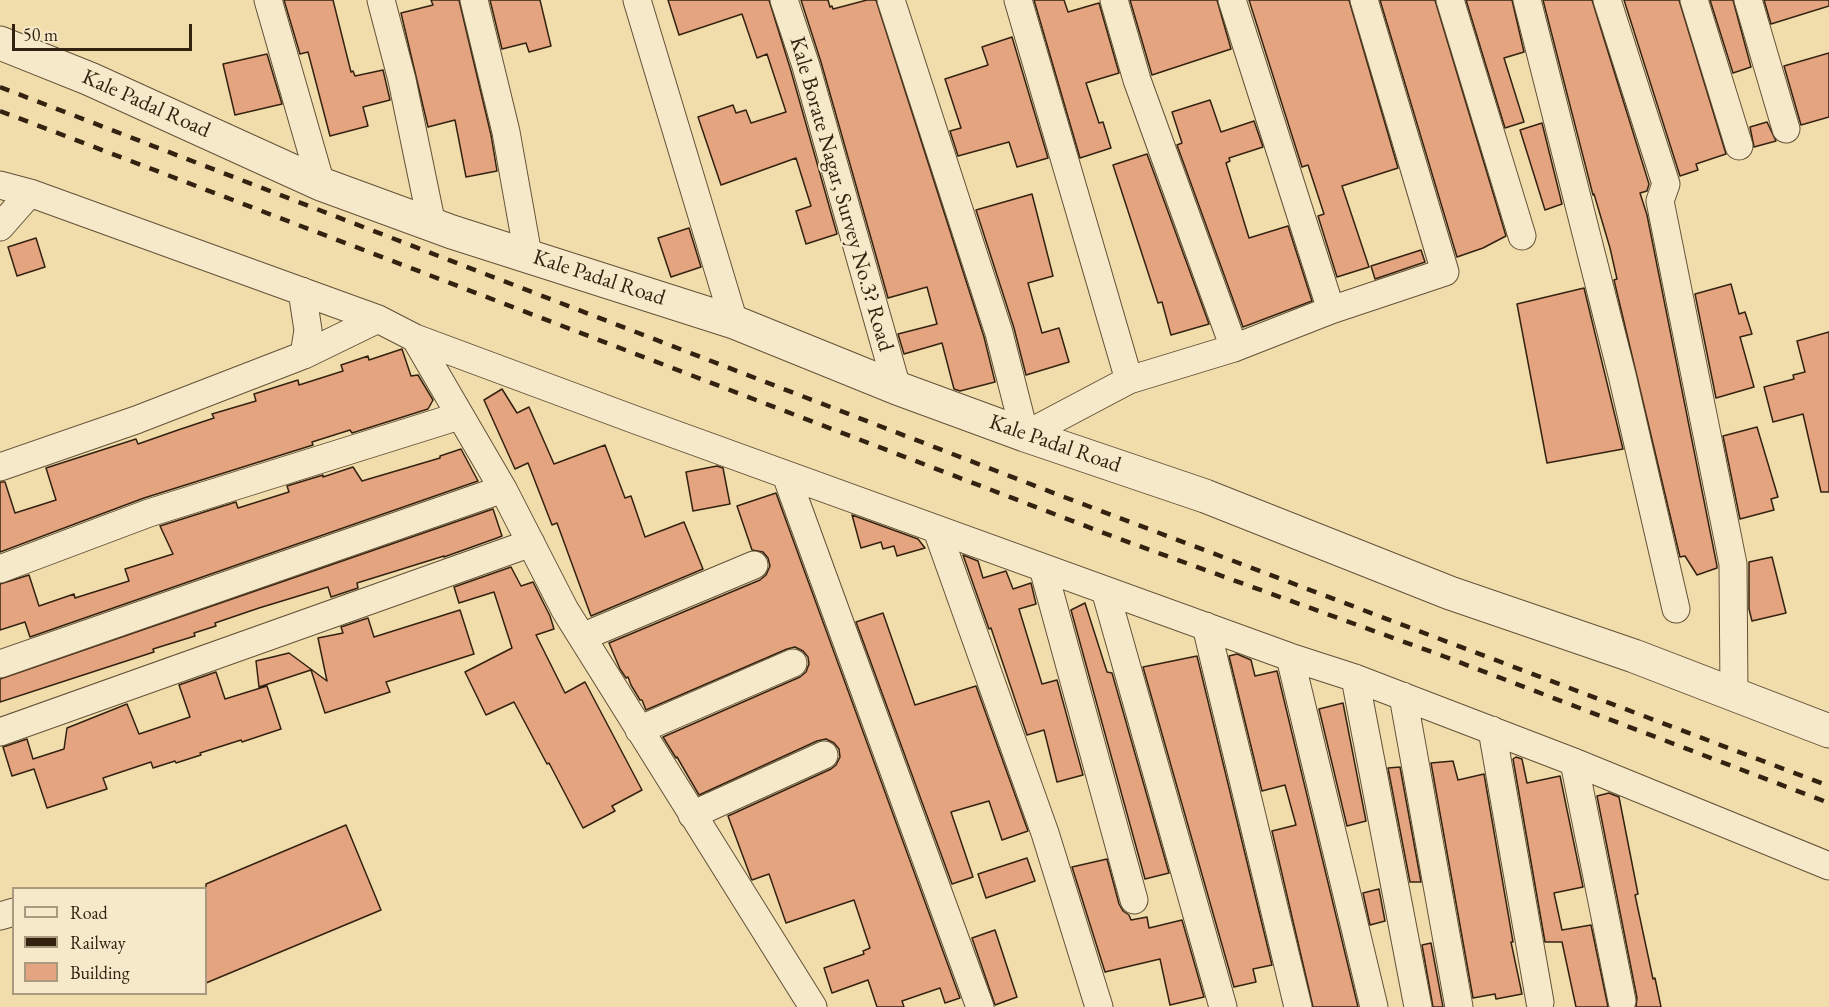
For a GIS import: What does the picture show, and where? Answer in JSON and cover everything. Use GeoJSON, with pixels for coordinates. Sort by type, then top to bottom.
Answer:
{"type":"FeatureCollection","features":[{"type":"Feature","properties":{"kind":"street"},"geometry":{"type":"LineString","coordinates":[[268,0],[321,184]]}},
{"type":"Feature","properties":{"kind":"street"},"geometry":{"type":"LineString","coordinates":[[381,0],[402,81],[432,225]]}},
{"type":"Feature","properties":{"kind":"street"},"geometry":{"type":"LineString","coordinates":[[474,0],[506,132],[528,255]]}},
{"type":"Feature","properties":{"kind":"street"},"geometry":{"type":"LineString","coordinates":[[637,0],[734,322]]}},
{"type":"Feature","properties":{"kind":"street","name":"Kale Borate Nagar, Survey No.3? Road"},"geometry":{"type":"LineString","coordinates":[[784,0],[806,66],[897,388]]}},
{"type":"Feature","properties":{"kind":"street"},"geometry":{"type":"LineString","coordinates":[[891,0],[999,333],[1025,435],[1129,380],[1234,348],[1331,310],[1445,272],[1364,0]]}},
{"type":"Feature","properties":{"kind":"street"},"geometry":{"type":"LineString","coordinates":[[1018,0],[1129,380]]}},
{"type":"Feature","properties":{"kind":"street"},"geometry":{"type":"LineString","coordinates":[[1114,0],[1137,80],[1234,348]]}},
{"type":"Feature","properties":{"kind":"street"},"geometry":{"type":"LineString","coordinates":[[1232,0],[1331,310]]}},
{"type":"Feature","properties":{"kind":"street"},"geometry":{"type":"LineString","coordinates":[[1450,0],[1522,236]]}},
{"type":"Feature","properties":{"kind":"street"},"geometry":{"type":"LineString","coordinates":[[1527,0],[1622,375],[1676,609]]}},
{"type":"Feature","properties":{"kind":"street"},"geometry":{"type":"LineString","coordinates":[[1607,0],[1666,184],[1660,201],[1733,564],[1734,694]]}},
{"type":"Feature","properties":{"kind":"street"},"geometry":{"type":"LineString","coordinates":[[1694,0],[1739,146]]}},
{"type":"Feature","properties":{"kind":"street"},"geometry":{"type":"LineString","coordinates":[[1748,0],[1786,129]]}},
{"type":"Feature","properties":{"kind":"street","name":"Kale Padal Road"},"geometry":{"type":"LineString","coordinates":[[0,43],[90,79],[321,184],[432,225],[734,322],[897,388],[1025,435],[1205,496],[1450,593],[1634,656],[1829,731]]}},
{"type":"Feature","properties":{"kind":"street"},"geometry":{"type":"LineString","coordinates":[[0,185],[30,193],[302,291],[378,319],[414,338],[937,530],[1290,657],[1355,678],[1574,762],[1829,866]]}},
{"type":"Feature","properties":{"kind":"street"},"geometry":{"type":"LineString","coordinates":[[0,227],[30,193]]}},
{"type":"Feature","properties":{"kind":"street"},"geometry":{"type":"LineString","coordinates":[[302,291],[308,330],[304,355]]}},
{"type":"Feature","properties":{"kind":"street"},"geometry":{"type":"LineString","coordinates":[[0,467],[136,420],[304,355],[378,319]]}},
{"type":"Feature","properties":{"kind":"street"},"geometry":{"type":"LineString","coordinates":[[414,338],[503,489],[565,610],[813,1007]]}},
{"type":"Feature","properties":{"kind":"street"},"geometry":{"type":"LineString","coordinates":[[0,569],[149,513],[459,416]]}},
{"type":"Feature","properties":{"kind":"street"},"geometry":{"type":"LineString","coordinates":[[786,475],[980,1007]]}},
{"type":"Feature","properties":{"kind":"street"},"geometry":{"type":"LineString","coordinates":[[0,664],[503,489]]}},
{"type":"Feature","properties":{"kind":"street"},"geometry":{"type":"LineString","coordinates":[[937,530],[1045,833],[1099,1007]]}},
{"type":"Feature","properties":{"kind":"street"},"geometry":{"type":"LineString","coordinates":[[0,732],[531,543]]}},
{"type":"Feature","properties":{"kind":"street"},"geometry":{"type":"LineString","coordinates":[[582,637],[754,565]]}},
{"type":"Feature","properties":{"kind":"street"},"geometry":{"type":"LineString","coordinates":[[1043,568],[1134,900]]}},
{"type":"Feature","properties":{"kind":"street"},"geometry":{"type":"LineString","coordinates":[[1105,590],[1223,1007]]}},
{"type":"Feature","properties":{"kind":"street"},"geometry":{"type":"LineString","coordinates":[[1206,626],[1298,1007]]}},
{"type":"Feature","properties":{"kind":"street"},"geometry":{"type":"LineString","coordinates":[[1290,657],[1374,1007]]}},
{"type":"Feature","properties":{"kind":"street"},"geometry":{"type":"LineString","coordinates":[[639,730],[793,663]]}},
{"type":"Feature","properties":{"kind":"street"},"geometry":{"type":"LineString","coordinates":[[1355,678],[1418,1007]]}},
{"type":"Feature","properties":{"kind":"street"},"geometry":{"type":"LineString","coordinates":[[1403,696],[1459,1007]]}},
{"type":"Feature","properties":{"kind":"street"},"geometry":{"type":"LineString","coordinates":[[1492,730],[1540,1002]]}},
{"type":"Feature","properties":{"kind":"street"},"geometry":{"type":"LineString","coordinates":[[692,815],[824,755]]}},
{"type":"Feature","properties":{"kind":"street"},"geometry":{"type":"LineString","coordinates":[[1574,762],[1622,1001]]}},
{"type":"Feature","properties":{"kind":"building"},"geometry":{"type":"Polygon","coordinates":[[[284,0],[333,0],[351,72],[353,71],[355,76],[383,70],[390,100],[363,107],[368,126],[330,136],[308,52],[300,54],[284,0]]]}},
{"type":"Feature","properties":{"kind":"building"},"geometry":{"type":"Polygon","coordinates":[[[431,0],[459,0],[491,135],[497,171],[466,177],[455,120],[428,127],[401,13],[433,5],[431,0]]]}},
{"type":"Feature","properties":{"kind":"building"},"geometry":{"type":"Polygon","coordinates":[[[490,0],[540,0],[551,46],[529,52],[526,43],[502,49],[490,0]]]}},
{"type":"Feature","properties":{"kind":"building"},"geometry":{"type":"Polygon","coordinates":[[[668,0],[769,0],[837,234],[806,244],[796,211],[811,206],[796,158],[721,185],[698,117],[733,105],[736,113],[746,110],[751,123],[786,112],[767,54],[757,58],[742,14],[679,35],[668,0]]]}},
{"type":"Feature","properties":{"kind":"building"},"geometry":{"type":"Polygon","coordinates":[[[801,0],[828,0],[833,9],[867,0],[876,0],[984,337],[995,382],[960,391],[954,389],[942,343],[904,354],[898,334],[937,324],[927,287],[888,298],[821,62],[801,0]]]}},
{"type":"Feature","properties":{"kind":"building"},"geometry":{"type":"Polygon","coordinates":[[[1034,0],[1064,0],[1068,12],[1099,3],[1119,73],[1086,83],[1099,123],[1103,122],[1111,148],[1080,158],[1034,0]]]}},
{"type":"Feature","properties":{"kind":"building"},"geometry":{"type":"Polygon","coordinates":[[[1130,0],[1217,0],[1231,49],[1152,75],[1130,0]]]}},
{"type":"Feature","properties":{"kind":"building"},"geometry":{"type":"Polygon","coordinates":[[[1249,0],[1349,0],[1398,168],[1342,186],[1369,267],[1337,277],[1318,216],[1324,214],[1308,165],[1302,167],[1249,0]]]}},
{"type":"Feature","properties":{"kind":"building"},"geometry":{"type":"Polygon","coordinates":[[[1380,0],[1435,0],[1506,236],[1483,248],[1457,257],[1380,0]]]}},
{"type":"Feature","properties":{"kind":"building"},"geometry":{"type":"Polygon","coordinates":[[[1466,0],[1512,0],[1524,52],[1504,58],[1524,122],[1505,128],[1466,0]]]}},
{"type":"Feature","properties":{"kind":"building"},"geometry":{"type":"Polygon","coordinates":[[[1543,0],[1592,0],[1649,184],[1647,191],[1640,193],[1647,215],[1717,566],[1717,568],[1697,575],[1685,556],[1680,557],[1614,280],[1617,279],[1610,248],[1593,195],[1543,0]]]}},
{"type":"Feature","properties":{"kind":"building"},"geometry":{"type":"Polygon","coordinates":[[[1624,0],[1679,0],[1726,154],[1696,164],[1698,170],[1680,176],[1624,0]]]}},
{"type":"Feature","properties":{"kind":"building"},"geometry":{"type":"Polygon","coordinates":[[[1710,0],[1733,0],[1751,67],[1733,73],[1710,0]]]}},
{"type":"Feature","properties":{"kind":"building"},"geometry":{"type":"Polygon","coordinates":[[[1764,0],[1829,0],[1829,6],[1771,24],[1764,0]]]}},
{"type":"Feature","properties":{"kind":"building"},"geometry":{"type":"Polygon","coordinates":[[[1012,37],[1048,158],[1017,167],[1009,142],[958,156],[950,131],[961,128],[945,79],[988,65],[982,47],[1012,37]]]}},
{"type":"Feature","properties":{"kind":"building"},"geometry":{"type":"Polygon","coordinates":[[[1829,53],[1829,117],[1801,125],[1784,66],[1829,53]]]}},
{"type":"Feature","properties":{"kind":"building"},"geometry":{"type":"Polygon","coordinates":[[[267,54],[282,104],[235,115],[223,64],[267,54]]]}},
{"type":"Feature","properties":{"kind":"building"},"geometry":{"type":"Polygon","coordinates":[[[1210,100],[1221,132],[1254,121],[1263,147],[1229,158],[1230,161],[1226,163],[1249,238],[1288,226],[1312,301],[1243,327],[1177,145],[1182,143],[1172,112],[1210,100]]]}},
{"type":"Feature","properties":{"kind":"building"},"geometry":{"type":"Polygon","coordinates":[[[1767,122],[1776,141],[1754,147],[1750,127],[1767,122]]]}},
{"type":"Feature","properties":{"kind":"building"},"geometry":{"type":"Polygon","coordinates":[[[1542,123],[1562,204],[1545,210],[1520,130],[1542,123]]]}},
{"type":"Feature","properties":{"kind":"building"},"geometry":{"type":"Polygon","coordinates":[[[1147,154],[1209,324],[1171,335],[1162,302],[1158,303],[1113,165],[1147,154]]]}},
{"type":"Feature","properties":{"kind":"building"},"geometry":{"type":"Polygon","coordinates":[[[1032,194],[1053,276],[1028,283],[1042,333],[1059,328],[1069,362],[1026,375],[1014,328],[976,210],[1032,194]]]}},
{"type":"Feature","properties":{"kind":"building"},"geometry":{"type":"Polygon","coordinates":[[[689,228],[701,267],[671,277],[658,238],[689,228]]]}},
{"type":"Feature","properties":{"kind":"building"},"geometry":{"type":"Polygon","coordinates":[[[36,238],[45,267],[17,276],[8,247],[36,238]]]}},
{"type":"Feature","properties":{"kind":"building"},"geometry":{"type":"Polygon","coordinates":[[[1421,250],[1425,262],[1375,279],[1371,266],[1421,250]]]}},
{"type":"Feature","properties":{"kind":"building"},"geometry":{"type":"Polygon","coordinates":[[[1731,284],[1739,314],[1745,312],[1752,334],[1740,337],[1754,387],[1716,398],[1695,294],[1731,284]]]}},
{"type":"Feature","properties":{"kind":"building"},"geometry":{"type":"Polygon","coordinates":[[[1584,288],[1623,449],[1547,463],[1517,304],[1584,288]]]}},
{"type":"Feature","properties":{"kind":"building"},"geometry":{"type":"Polygon","coordinates":[[[1829,332],[1829,492],[1821,492],[1803,414],[1773,422],[1764,387],[1794,379],[1793,375],[1805,372],[1797,341],[1829,332]]]}},
{"type":"Feature","properties":{"kind":"building"},"geometry":{"type":"Polygon","coordinates":[[[402,349],[411,376],[418,375],[433,400],[428,409],[352,433],[350,430],[312,442],[313,445],[144,498],[0,552],[0,482],[5,482],[15,513],[56,500],[46,468],[136,439],[138,444],[214,418],[212,414],[256,401],[254,394],[298,380],[299,385],[343,371],[341,365],[368,356],[369,360],[402,349]]]}},
{"type":"Feature","properties":{"kind":"building"},"geometry":{"type":"Polygon","coordinates":[[[502,389],[517,413],[529,407],[554,464],[605,445],[625,498],[631,496],[645,537],[684,522],[703,569],[591,616],[557,523],[552,525],[528,463],[515,469],[484,400],[502,389]]]}},
{"type":"Feature","properties":{"kind":"building"},"geometry":{"type":"Polygon","coordinates":[[[1757,427],[1778,497],[1771,499],[1774,510],[1740,519],[1723,436],[1757,427]]]}},
{"type":"Feature","properties":{"kind":"building"},"geometry":{"type":"Polygon","coordinates":[[[461,449],[478,481],[30,637],[25,622],[0,630],[0,584],[29,575],[39,606],[74,594],[75,598],[129,581],[125,569],[173,554],[160,526],[236,502],[238,508],[289,492],[287,486],[353,467],[362,481],[440,458],[440,456],[461,449]]]}},
{"type":"Feature","properties":{"kind":"building"},"geometry":{"type":"Polygon","coordinates":[[[717,466],[723,468],[730,504],[693,511],[686,472],[717,466]]]}},
{"type":"Feature","properties":{"kind":"building"},"geometry":{"type":"Polygon","coordinates":[[[776,493],[960,998],[945,1003],[940,988],[902,1001],[904,1007],[877,1007],[868,980],[832,993],[824,968],[864,954],[863,951],[870,948],[854,900],[786,923],[769,874],[752,880],[751,878],[728,816],[831,769],[840,757],[839,749],[834,743],[826,739],[817,741],[699,795],[663,737],[800,677],[806,672],[809,664],[808,657],[803,651],[795,647],[787,649],[646,710],[628,677],[626,678],[620,669],[609,643],[760,580],[766,575],[770,566],[768,558],[763,552],[752,550],[737,506],[776,493]]]}},
{"type":"Feature","properties":{"kind":"building"},"geometry":{"type":"Polygon","coordinates":[[[493,509],[502,536],[497,538],[444,557],[357,583],[358,588],[331,597],[328,587],[259,608],[215,623],[216,626],[194,633],[195,636],[153,649],[154,652],[0,702],[0,679],[493,509]]]}},
{"type":"Feature","properties":{"kind":"building"},"geometry":{"type":"Polygon","coordinates":[[[852,515],[918,539],[925,548],[897,556],[894,546],[883,549],[881,542],[861,548],[852,515]]]}},
{"type":"Feature","properties":{"kind":"building"},"geometry":{"type":"Polygon","coordinates":[[[963,555],[978,561],[983,578],[1006,571],[1013,589],[1031,583],[1036,604],[1019,609],[1042,684],[1057,680],[1083,775],[1057,782],[1044,730],[1027,735],[991,628],[989,629],[963,555]]]}},
{"type":"Feature","properties":{"kind":"building"},"geometry":{"type":"Polygon","coordinates":[[[1772,557],[1786,613],[1752,621],[1749,609],[1749,562],[1772,557]]]}},
{"type":"Feature","properties":{"kind":"building"},"geometry":{"type":"Polygon","coordinates":[[[511,567],[521,586],[533,582],[550,616],[554,629],[536,635],[565,693],[585,682],[642,790],[612,806],[615,811],[583,828],[514,702],[486,715],[465,672],[512,648],[494,592],[459,603],[454,587],[511,567]]]}},
{"type":"Feature","properties":{"kind":"building"},"geometry":{"type":"Polygon","coordinates":[[[1085,603],[1107,672],[1112,673],[1169,873],[1145,879],[1071,610],[1085,603]]]}},
{"type":"Feature","properties":{"kind":"building"},"geometry":{"type":"Polygon","coordinates":[[[460,610],[474,654],[386,682],[390,692],[325,713],[311,670],[259,687],[256,661],[289,653],[327,681],[318,638],[343,633],[341,627],[368,618],[374,637],[460,610]]]}},
{"type":"Feature","properties":{"kind":"building"},"geometry":{"type":"Polygon","coordinates":[[[883,613],[915,705],[976,686],[1028,831],[1002,840],[989,801],[951,812],[973,877],[952,884],[856,622],[883,613]]]}},
{"type":"Feature","properties":{"kind":"building"},"geometry":{"type":"Polygon","coordinates":[[[1237,654],[1251,660],[1255,676],[1277,671],[1358,1007],[1313,1007],[1272,831],[1296,825],[1285,785],[1262,791],[1229,656],[1237,654]]]}},
{"type":"Feature","properties":{"kind":"building"},"geometry":{"type":"Polygon","coordinates":[[[1197,656],[1272,965],[1253,969],[1256,982],[1234,987],[1143,667],[1197,656]]]}},
{"type":"Feature","properties":{"kind":"building"},"geometry":{"type":"Polygon","coordinates":[[[216,672],[225,699],[267,686],[281,729],[200,753],[201,755],[176,763],[175,761],[153,768],[151,762],[103,778],[107,789],[47,808],[34,769],[12,776],[3,747],[27,739],[33,759],[64,749],[67,728],[127,704],[139,734],[190,717],[179,685],[216,672]]]}},
{"type":"Feature","properties":{"kind":"building"},"geometry":{"type":"Polygon","coordinates":[[[1343,703],[1366,821],[1347,826],[1319,709],[1343,703]]]}},
{"type":"Feature","properties":{"kind":"building"},"geometry":{"type":"Polygon","coordinates":[[[1516,757],[1522,759],[1527,783],[1560,776],[1583,887],[1554,893],[1562,930],[1591,925],[1608,1007],[1576,1007],[1562,942],[1545,942],[1513,759],[1516,757]]]}},
{"type":"Feature","properties":{"kind":"building"},"geometry":{"type":"Polygon","coordinates":[[[1453,761],[1458,780],[1484,774],[1513,942],[1511,942],[1522,994],[1496,999],[1495,994],[1473,998],[1431,763],[1453,761]]]}},
{"type":"Feature","properties":{"kind":"building"},"geometry":{"type":"Polygon","coordinates":[[[1400,767],[1421,882],[1410,882],[1388,768],[1400,767]]]}},
{"type":"Feature","properties":{"kind":"building"},"geometry":{"type":"Polygon","coordinates":[[[1609,793],[1619,797],[1638,894],[1635,895],[1661,1007],[1636,1007],[1637,998],[1597,796],[1609,793]]]}},
{"type":"Feature","properties":{"kind":"building"},"geometry":{"type":"Polygon","coordinates":[[[346,825],[381,910],[207,983],[206,884],[346,825]]]}},
{"type":"Feature","properties":{"kind":"building"},"geometry":{"type":"Polygon","coordinates":[[[1027,858],[1035,881],[986,898],[978,874],[1027,858]]]}},
{"type":"Feature","properties":{"kind":"building"},"geometry":{"type":"Polygon","coordinates":[[[1107,859],[1119,904],[1131,920],[1147,917],[1149,928],[1182,920],[1204,997],[1170,1005],[1160,959],[1105,972],[1072,867],[1107,859]]]}},
{"type":"Feature","properties":{"kind":"building"},"geometry":{"type":"Polygon","coordinates":[[[1379,889],[1385,921],[1370,925],[1363,893],[1379,889]]]}},
{"type":"Feature","properties":{"kind":"building"},"geometry":{"type":"Polygon","coordinates":[[[995,930],[1017,997],[995,1005],[972,938],[995,930]]]}},
{"type":"Feature","properties":{"kind":"building"},"geometry":{"type":"Polygon","coordinates":[[[1431,943],[1443,1007],[1433,1007],[1422,945],[1431,943]]]}},
{"type":"Feature","properties":{"kind":"railway"},"geometry":{"type":"LineString","coordinates":[[0,87],[1064,497],[1829,786]]}},
{"type":"Feature","properties":{"kind":"railway"},"geometry":{"type":"LineString","coordinates":[[0,111],[1117,538],[1443,656],[1829,803]]}}]}
